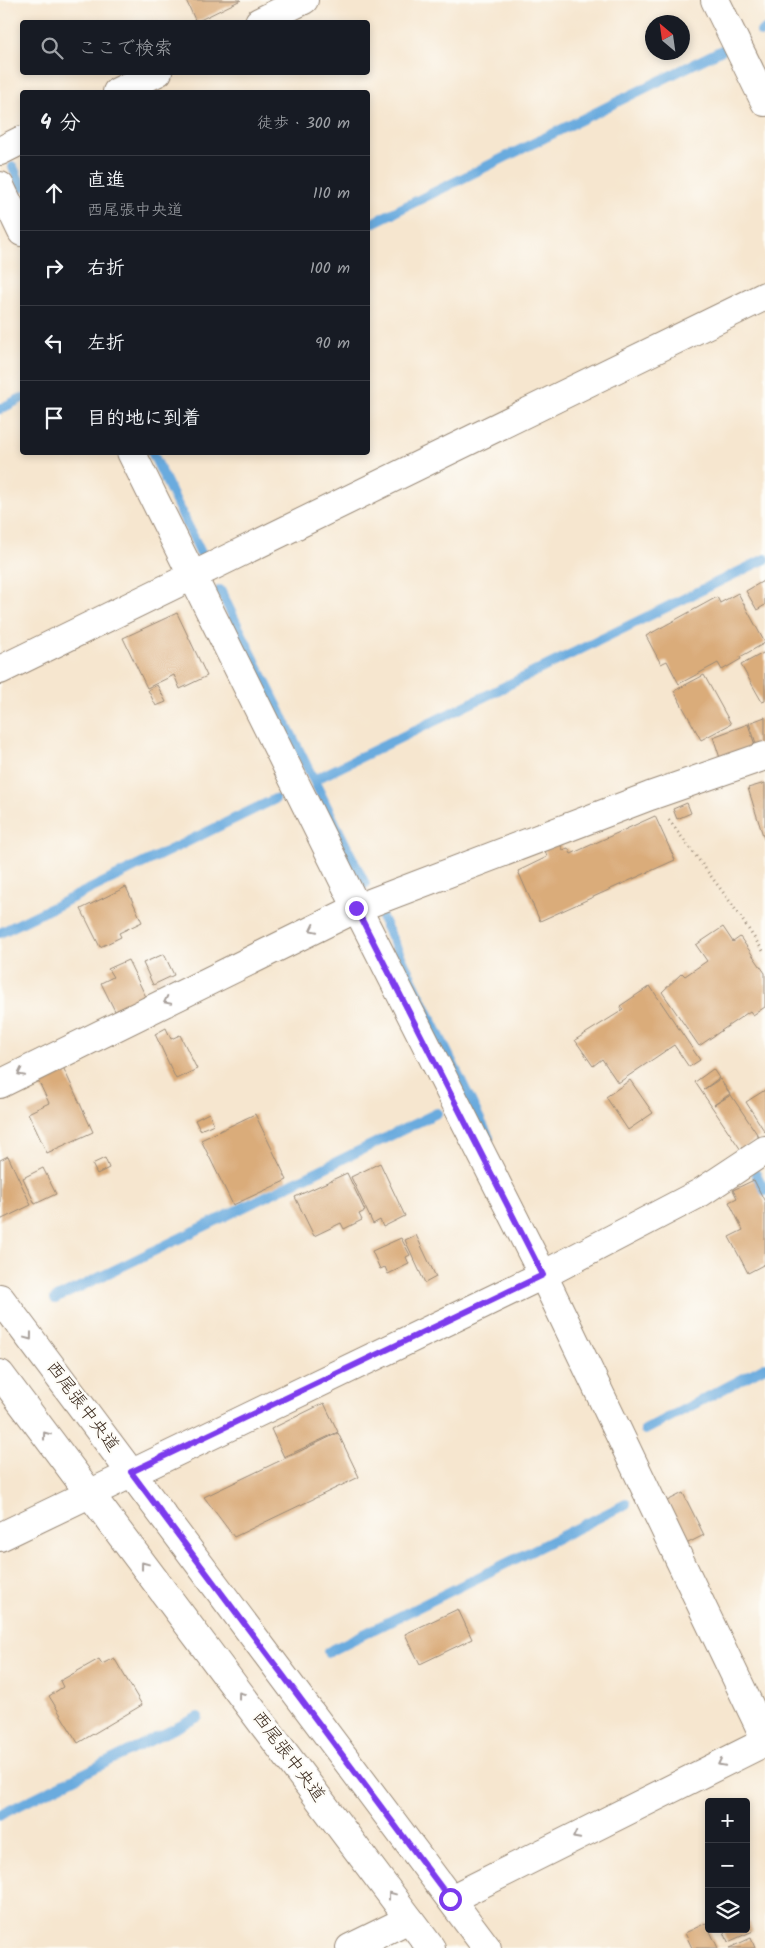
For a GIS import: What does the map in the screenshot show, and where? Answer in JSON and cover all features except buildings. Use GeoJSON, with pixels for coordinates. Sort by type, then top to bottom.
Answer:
{"type":"FeatureCollection","features":[{"type":"Feature","properties":{"kind":"street"},"geometry":{"type":"LineString","coordinates":[[263,20],[304,0]]}},
{"type":"Feature","properties":{"kind":"street"},"geometry":{"type":"LineString","coordinates":[[715,0],[765,102]]}},
{"type":"Feature","properties":{"kind":"street"},"geometry":{"type":"LineString","coordinates":[[122,90],[152,75]]}},
{"type":"Feature","properties":{"kind":"street"},"geometry":{"type":"LineString","coordinates":[[0,151],[20,141]]}},
{"type":"Feature","properties":{"kind":"street"},"geometry":{"type":"LineString","coordinates":[[0,186],[20,228]]}},
{"type":"Feature","properties":{"kind":"street"},"geometry":{"type":"LineString","coordinates":[[0,670],[765,296]]}},
{"type":"Feature","properties":{"kind":"street"},"geometry":{"type":"LineString","coordinates":[[132,455],[356,908],[543,1275],[765,1740],[450,1899]]}},
{"type":"Feature","properties":{"kind":"street"},"geometry":{"type":"LineString","coordinates":[[0,1084],[356,908],[650,796],[765,756]]}},
{"type":"Feature","properties":{"kind":"street"},"geometry":{"type":"LineString","coordinates":[[0,1537],[131,1472],[543,1275],[700,1193],[765,1150]]}},
{"type":"Feature","properties":{"kind":"street","name":"西尾張中央道"},"geometry":{"type":"LineString","coordinates":[[0,1298],[487,1948]]}},
{"type":"Feature","properties":{"kind":"street","name":"西尾張中央道"},"geometry":{"type":"LineString","coordinates":[[0,1374],[431,1948]]}},
{"type":"Feature","properties":{"kind":"street"},"geometry":{"type":"LineString","coordinates":[[350,1948],[409,1918]]}},
{"type":"Feature","properties":{"kind":"path"},"geometry":{"type":"LineString","coordinates":[[650,796],[731,903],[765,954]]}},
{"type":"Feature","properties":{"kind":"waterway"},"geometry":{"type":"LineString","coordinates":[[761,32],[765,30]]}},
{"type":"Feature","properties":{"kind":"waterway"},"geometry":{"type":"LineString","coordinates":[[370,224],[724,49]]}},
{"type":"Feature","properties":{"kind":"waterway"},"geometry":{"type":"LineString","coordinates":[[13,167],[20,183]]}},
{"type":"Feature","properties":{"kind":"waterway"},"geometry":{"type":"LineString","coordinates":[[0,409],[20,399]]}},
{"type":"Feature","properties":{"kind":"waterway"},"geometry":{"type":"LineString","coordinates":[[153,455],[201,553]]}},
{"type":"Feature","properties":{"kind":"waterway"},"geometry":{"type":"LineString","coordinates":[[314,780],[765,559]]}},
{"type":"Feature","properties":{"kind":"waterway"},"geometry":{"type":"LineString","coordinates":[[220,590],[365,884]]}},
{"type":"Feature","properties":{"kind":"waterway"},"geometry":{"type":"LineString","coordinates":[[0,933],[275,799]]}},
{"type":"Feature","properties":{"kind":"waterway"},"geometry":{"type":"LineString","coordinates":[[382,918],[489,1138]]}},
{"type":"Feature","properties":{"kind":"waterway"},"geometry":{"type":"LineString","coordinates":[[55,1299],[437,1113]]}},
{"type":"Feature","properties":{"kind":"waterway"},"geometry":{"type":"LineString","coordinates":[[756,1174],[765,1191]]}},
{"type":"Feature","properties":{"kind":"waterway"},"geometry":{"type":"LineString","coordinates":[[645,1430],[765,1367]]}},
{"type":"Feature","properties":{"kind":"waterway"},"geometry":{"type":"LineString","coordinates":[[328,1652],[626,1504]]}},
{"type":"Feature","properties":{"kind":"waterway"},"geometry":{"type":"LineString","coordinates":[[0,1815],[198,1717]]}},
{"type":"Feature","properties":{"kind":"route"},"geometry":{"type":"LineString","coordinates":[[356,908],[543,1275],[131,1472],[450,1899]]}}]}
